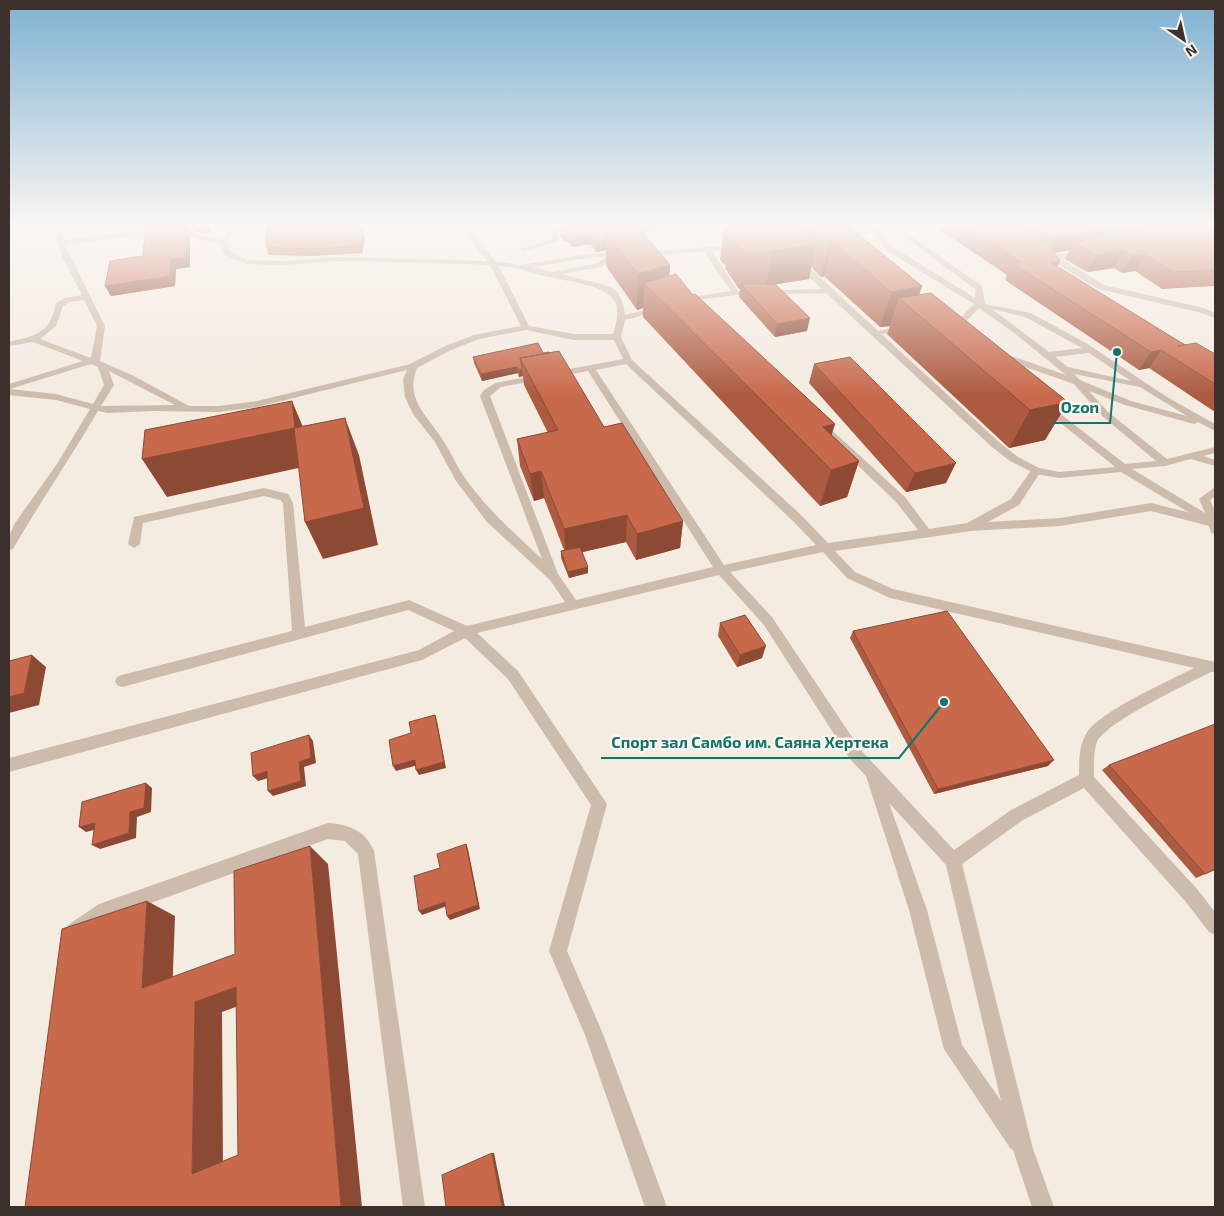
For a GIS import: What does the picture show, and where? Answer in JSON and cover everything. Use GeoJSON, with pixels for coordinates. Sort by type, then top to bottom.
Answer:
{"type":"FeatureCollection","features":[{"type":"Feature","properties":{"kind":"street"},"geometry":{"type":"LineString","coordinates":[[9,546],[97,407],[109,384],[96,363],[101,326],[78,283]]}},
{"type":"Feature","properties":{"kind":"street"},"geometry":{"type":"LineString","coordinates":[[503,283],[526,328]]}},
{"type":"Feature","properties":{"kind":"street"},"geometry":{"type":"LineString","coordinates":[[586,283],[612,292],[620,304],[621,320],[617,337],[628,361],[797,518],[851,576],[890,593],[1213,666]]}},
{"type":"Feature","properties":{"kind":"street"},"geometry":{"type":"LineString","coordinates":[[729,283],[736,293]]}},
{"type":"Feature","properties":{"kind":"street"},"geometry":{"type":"LineString","coordinates":[[820,283],[996,445],[1014,460],[1036,471],[1060,475],[1123,468],[1165,463],[1215,450]]}},
{"type":"Feature","properties":{"kind":"street"},"geometry":{"type":"LineString","coordinates":[[945,283],[979,304],[1065,368],[1105,414],[1165,463]]}},
{"type":"Feature","properties":{"kind":"street"},"geometry":{"type":"LineString","coordinates":[[972,283],[979,288],[979,304]]}},
{"type":"Feature","properties":{"kind":"street"},"geometry":{"type":"LineString","coordinates":[[1094,283],[1101,287],[1201,310],[1215,316]]}},
{"type":"Feature","properties":{"kind":"street"},"geometry":{"type":"LineString","coordinates":[[685,290],[691,298]]}},
{"type":"Feature","properties":{"kind":"street"},"geometry":{"type":"LineString","coordinates":[[674,303],[691,298],[736,293],[829,291]]}},
{"type":"Feature","properties":{"kind":"street"},"geometry":{"type":"LineString","coordinates":[[9,344],[34,339],[52,328],[57,320],[59,305],[68,300],[85,298]]}},
{"type":"Feature","properties":{"kind":"street"},"geometry":{"type":"LineString","coordinates":[[959,338],[948,329],[979,304]]}},
{"type":"Feature","properties":{"kind":"street"},"geometry":{"type":"LineString","coordinates":[[979,304],[1028,315],[1091,350],[1145,386],[1215,428],[1128,403],[1076,382],[994,354]]}},
{"type":"Feature","properties":{"kind":"street"},"geometry":{"type":"LineString","coordinates":[[621,320],[665,306]]}},
{"type":"Feature","properties":{"kind":"street"},"geometry":{"type":"LineString","coordinates":[[874,333],[911,326]]}},
{"type":"Feature","properties":{"kind":"street"},"geometry":{"type":"LineString","coordinates":[[9,392],[56,397],[107,410],[152,408],[220,409],[257,404],[413,366],[448,348],[477,337],[526,328],[574,337],[617,337]]}},
{"type":"Feature","properties":{"kind":"street"},"geometry":{"type":"LineString","coordinates":[[34,339],[131,378],[187,408]]}},
{"type":"Feature","properties":{"kind":"street"},"geometry":{"type":"LineString","coordinates":[[1048,355],[1091,350]]}},
{"type":"Feature","properties":{"kind":"street"},"geometry":{"type":"LineString","coordinates":[[554,577],[485,396],[487,392],[498,385],[628,361]]}},
{"type":"Feature","properties":{"kind":"street"},"geometry":{"type":"LineString","coordinates":[[9,386],[96,363]]}},
{"type":"Feature","properties":{"kind":"street"},"geometry":{"type":"LineString","coordinates":[[413,366],[408,379],[410,397],[418,414],[439,441],[460,479],[491,519],[554,577],[574,606]]}},
{"type":"Feature","properties":{"kind":"street"},"geometry":{"type":"LineString","coordinates":[[590,367],[721,570],[768,621],[855,754],[953,861],[1022,1149],[1043,1207]]}},
{"type":"Feature","properties":{"kind":"street"},"geometry":{"type":"LineString","coordinates":[[1065,368],[1145,386]]}},
{"type":"Feature","properties":{"kind":"street"},"geometry":{"type":"LineString","coordinates":[[1035,399],[1123,468],[1215,525]]}},
{"type":"Feature","properties":{"kind":"street"},"geometry":{"type":"LineString","coordinates":[[809,414],[901,500],[926,533]]}},
{"type":"Feature","properties":{"kind":"street"},"geometry":{"type":"LineString","coordinates":[[1191,456],[1215,463]]}},
{"type":"Feature","properties":{"kind":"street"},"geometry":{"type":"LineString","coordinates":[[970,527],[1015,502],[1036,471]]}},
{"type":"Feature","properties":{"kind":"street"},"geometry":{"type":"LineString","coordinates":[[1215,491],[1204,499],[1215,525]]}},
{"type":"Feature","properties":{"kind":"street"},"geometry":{"type":"LineString","coordinates":[[134,544],[138,520],[264,492],[284,497],[288,502],[299,635]]}},
{"type":"Feature","properties":{"kind":"street"},"geometry":{"type":"LineString","coordinates":[[9,765],[422,655],[466,631],[721,570],[824,548],[970,527],[1060,522],[1152,507],[1215,525]]}},
{"type":"Feature","properties":{"kind":"street"},"geometry":{"type":"LineString","coordinates":[[122,681],[410,606],[466,631],[513,675],[599,804],[558,951],[594,1034],[656,1207]]}},
{"type":"Feature","properties":{"kind":"street"},"geometry":{"type":"LineString","coordinates":[[1213,666],[1107,722],[1092,737],[1088,754],[1086,779],[1192,895],[1215,926]]}},
{"type":"Feature","properties":{"kind":"street"},"geometry":{"type":"LineString","coordinates":[[871,772],[918,910],[954,1048],[1022,1149]]}},
{"type":"Feature","properties":{"kind":"street"},"geometry":{"type":"LineString","coordinates":[[953,861],[1017,816],[1086,779]]}},
{"type":"Feature","properties":{"kind":"street"},"geometry":{"type":"LineString","coordinates":[[66,943],[70,935],[83,923],[99,913],[328,831],[346,832],[358,840],[366,851],[414,1207]]}},
{"type":"Feature","properties":{"kind":"building"},"geometry":{"type":"Polygon","coordinates":[[[106,283],[126,283],[105,286],[106,283]]]}},
{"type":"Feature","properties":{"kind":"building"},"geometry":{"type":"Polygon","coordinates":[[[644,283],[683,283],[693,295],[695,294],[835,424],[823,427],[859,461],[831,470],[644,283]]]}},
{"type":"Feature","properties":{"kind":"building"},"geometry":{"type":"Polygon","coordinates":[[[880,283],[918,283],[922,286],[891,292],[880,283]]]}},
{"type":"Feature","properties":{"kind":"building"},"geometry":{"type":"Polygon","coordinates":[[[1043,283],[1084,283],[1185,345],[1196,343],[1215,354],[1215,384],[1161,350],[1151,352],[1043,283]]]}},
{"type":"Feature","properties":{"kind":"building"},"geometry":{"type":"Polygon","coordinates":[[[741,284],[775,284],[810,318],[777,324],[741,284]]]}},
{"type":"Feature","properties":{"kind":"building"},"geometry":{"type":"Polygon","coordinates":[[[931,293],[1068,402],[1030,410],[899,298],[931,293]]]}},
{"type":"Feature","properties":{"kind":"building"},"geometry":{"type":"Polygon","coordinates":[[[538,343],[543,353],[550,353],[520,358],[522,369],[519,370],[517,367],[481,374],[473,357],[538,343]]]}},
{"type":"Feature","properties":{"kind":"building"},"geometry":{"type":"Polygon","coordinates":[[[559,351],[604,427],[622,423],[683,521],[637,534],[627,515],[564,529],[541,471],[530,474],[517,439],[558,430],[520,358],[559,351]]]}},
{"type":"Feature","properties":{"kind":"building"},"geometry":{"type":"Polygon","coordinates":[[[850,357],[956,463],[915,473],[814,364],[850,357]]]}},
{"type":"Feature","properties":{"kind":"building"},"geometry":{"type":"Polygon","coordinates":[[[292,401],[295,428],[142,459],[145,430],[292,401]]]}},
{"type":"Feature","properties":{"kind":"building"},"geometry":{"type":"Polygon","coordinates":[[[345,418],[364,508],[305,522],[294,428],[345,418]]]}},
{"type":"Feature","properties":{"kind":"building"},"geometry":{"type":"Polygon","coordinates":[[[580,547],[588,567],[568,572],[561,551],[580,547]]]}},
{"type":"Feature","properties":{"kind":"building"},"geometry":{"type":"Polygon","coordinates":[[[947,611],[1054,760],[938,789],[853,631],[947,611]]]}},
{"type":"Feature","properties":{"kind":"building"},"geometry":{"type":"Polygon","coordinates":[[[745,615],[766,646],[740,655],[720,623],[745,615]]]}},
{"type":"Feature","properties":{"kind":"building"},"geometry":{"type":"Polygon","coordinates":[[[32,655],[24,693],[9,697],[9,661],[32,655]]]}},
{"type":"Feature","properties":{"kind":"building"},"geometry":{"type":"Polygon","coordinates":[[[435,715],[444,762],[416,770],[415,760],[393,766],[389,740],[411,733],[409,722],[435,715]]]}},
{"type":"Feature","properties":{"kind":"building"},"geometry":{"type":"Polygon","coordinates":[[[1215,724],[1215,869],[1205,874],[1109,765],[1215,724]]]}},
{"type":"Feature","properties":{"kind":"building"},"geometry":{"type":"Polygon","coordinates":[[[309,735],[311,758],[299,762],[301,781],[268,791],[267,771],[253,776],[251,753],[309,735]]]}},
{"type":"Feature","properties":{"kind":"building"},"geometry":{"type":"Polygon","coordinates":[[[146,783],[144,808],[130,812],[129,833],[92,845],[95,823],[79,827],[82,802],[146,783]]]}},
{"type":"Feature","properties":{"kind":"building"},"geometry":{"type":"Polygon","coordinates":[[[466,844],[478,905],[447,916],[445,902],[419,911],[414,876],[440,868],[437,854],[466,844]]]}},
{"type":"Feature","properties":{"kind":"building"},"geometry":{"type":"Polygon","coordinates":[[[310,846],[341,1207],[25,1207],[62,929],[147,901],[142,988],[235,954],[234,871],[310,846]],[[236,987],[195,1002],[192,1174],[238,1155],[236,987]]]}},
{"type":"Feature","properties":{"kind":"building"},"geometry":{"type":"Polygon","coordinates":[[[492,1153],[502,1207],[446,1207],[442,1175],[492,1153]]]}},
{"type":"Feature","properties":{"kind":"place","name":"Ozon"},"geometry":{"type":"Point","coordinates":[1117,352]}},
{"type":"Feature","properties":{"kind":"place","name":"Спорт зал Самбо им. Саяна Хертека"},"geometry":{"type":"Point","coordinates":[944,702]}}]}
